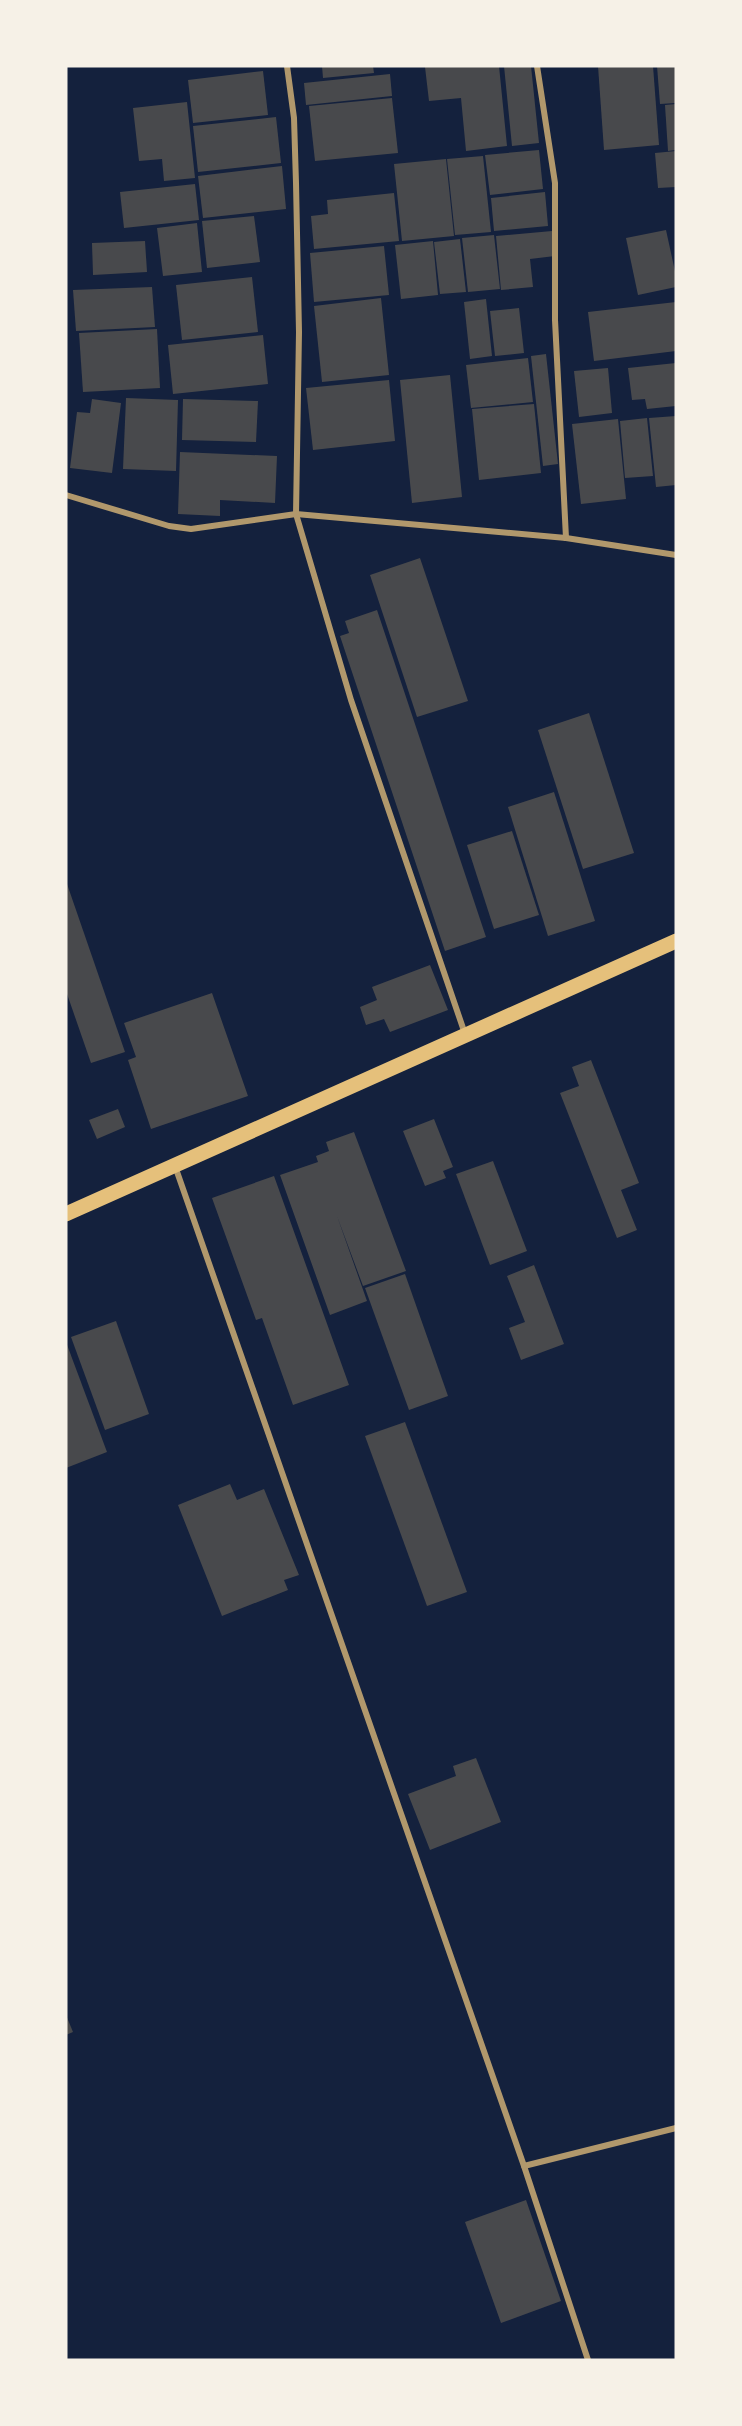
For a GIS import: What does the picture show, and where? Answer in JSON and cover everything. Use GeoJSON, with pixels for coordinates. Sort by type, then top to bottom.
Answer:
{"type":"FeatureCollection","features":[{"type":"Feature","properties":{"kind":"main road"},"geometry":{"type":"LineString","coordinates":[[66,1215],[676,941]]}},
{"type":"Feature","properties":{"kind":"street"},"geometry":{"type":"LineString","coordinates":[[287,66],[294,118],[299,332],[296,514],[351,700],[466,1036]]}},
{"type":"Feature","properties":{"kind":"street"},"geometry":{"type":"LineString","coordinates":[[537,66],[555,183],[555,320],[567,538]]}},
{"type":"Feature","properties":{"kind":"street"},"geometry":{"type":"LineString","coordinates":[[66,495],[170,526],[191,529],[296,514],[567,538],[676,555]]}},
{"type":"Feature","properties":{"kind":"street"},"geometry":{"type":"LineString","coordinates":[[175,1165],[524,2166],[588,2360]]}},
{"type":"Feature","properties":{"kind":"street"},"geometry":{"type":"LineString","coordinates":[[524,2166],[676,2128]]}},
{"type":"Feature","properties":{"kind":"building"},"geometry":{"type":"Polygon","coordinates":[[[322,66],[373,66],[374,73],[323,78],[322,66]]]}},
{"type":"Feature","properties":{"kind":"building"},"geometry":{"type":"Polygon","coordinates":[[[499,66],[507,146],[466,151],[461,98],[429,101],[425,67],[499,66]]]}},
{"type":"Feature","properties":{"kind":"building"},"geometry":{"type":"Polygon","coordinates":[[[504,66],[531,66],[539,143],[512,146],[504,66]]]}},
{"type":"Feature","properties":{"kind":"building"},"geometry":{"type":"Polygon","coordinates":[[[598,66],[653,66],[659,145],[604,150],[598,66]]]}},
{"type":"Feature","properties":{"kind":"building"},"geometry":{"type":"Polygon","coordinates":[[[657,66],[676,66],[676,103],[660,104],[657,66]]]}},
{"type":"Feature","properties":{"kind":"building"},"geometry":{"type":"Polygon","coordinates":[[[263,71],[268,115],[193,123],[188,80],[263,71]]]}},
{"type":"Feature","properties":{"kind":"building"},"geometry":{"type":"Polygon","coordinates":[[[390,74],[392,96],[306,105],[304,83],[390,74]]]}},
{"type":"Feature","properties":{"kind":"building"},"geometry":{"type":"Polygon","coordinates":[[[392,98],[398,153],[315,161],[309,106],[392,98]]]}},
{"type":"Feature","properties":{"kind":"building"},"geometry":{"type":"Polygon","coordinates":[[[187,102],[195,178],[164,181],[162,159],[139,161],[133,108],[187,102]]]}},
{"type":"Feature","properties":{"kind":"building"},"geometry":{"type":"Polygon","coordinates":[[[676,104],[676,150],[668,151],[665,105],[676,104]]]}},
{"type":"Feature","properties":{"kind":"building"},"geometry":{"type":"Polygon","coordinates":[[[276,117],[281,163],[198,172],[193,126],[276,117]]]}},
{"type":"Feature","properties":{"kind":"building"},"geometry":{"type":"Polygon","coordinates":[[[539,150],[543,189],[490,195],[485,155],[539,150]]]}},
{"type":"Feature","properties":{"kind":"building"},"geometry":{"type":"Polygon","coordinates":[[[676,151],[676,187],[658,188],[655,153],[676,151]]]}},
{"type":"Feature","properties":{"kind":"building"},"geometry":{"type":"Polygon","coordinates":[[[483,156],[491,232],[455,235],[447,159],[483,156]]]}},
{"type":"Feature","properties":{"kind":"building"},"geometry":{"type":"Polygon","coordinates":[[[446,159],[454,236],[402,241],[394,164],[446,159]]]}},
{"type":"Feature","properties":{"kind":"building"},"geometry":{"type":"Polygon","coordinates":[[[282,166],[286,209],[203,218],[198,176],[282,166]]]}},
{"type":"Feature","properties":{"kind":"building"},"geometry":{"type":"Polygon","coordinates":[[[195,184],[199,220],[124,228],[120,192],[195,184]]]}},
{"type":"Feature","properties":{"kind":"building"},"geometry":{"type":"Polygon","coordinates":[[[545,192],[548,226],[494,231],[491,198],[545,192]]]}},
{"type":"Feature","properties":{"kind":"building"},"geometry":{"type":"Polygon","coordinates":[[[394,193],[399,241],[314,249],[311,216],[328,214],[327,200],[394,193]]]}},
{"type":"Feature","properties":{"kind":"building"},"geometry":{"type":"Polygon","coordinates":[[[254,216],[260,262],[207,268],[202,221],[254,216]]]}},
{"type":"Feature","properties":{"kind":"building"},"geometry":{"type":"Polygon","coordinates":[[[197,223],[202,272],[163,276],[157,228],[197,223]]]}},
{"type":"Feature","properties":{"kind":"building"},"geometry":{"type":"Polygon","coordinates":[[[666,230],[676,276],[676,287],[638,295],[626,238],[666,230]]]}},
{"type":"Feature","properties":{"kind":"building"},"geometry":{"type":"Polygon","coordinates":[[[552,231],[555,256],[530,259],[533,287],[501,290],[496,236],[552,231]]]}},
{"type":"Feature","properties":{"kind":"building"},"geometry":{"type":"Polygon","coordinates":[[[494,235],[500,289],[468,292],[462,238],[494,235]]]}},
{"type":"Feature","properties":{"kind":"building"},"geometry":{"type":"Polygon","coordinates":[[[460,239],[466,292],[440,294],[434,242],[460,239]]]}},
{"type":"Feature","properties":{"kind":"building"},"geometry":{"type":"Polygon","coordinates":[[[145,241],[147,272],[93,275],[92,243],[145,241]]]}},
{"type":"Feature","properties":{"kind":"building"},"geometry":{"type":"Polygon","coordinates":[[[433,241],[438,295],[401,299],[395,245],[433,241]]]}},
{"type":"Feature","properties":{"kind":"building"},"geometry":{"type":"Polygon","coordinates":[[[384,246],[389,295],[314,302],[310,253],[384,246]]]}},
{"type":"Feature","properties":{"kind":"building"},"geometry":{"type":"Polygon","coordinates":[[[252,277],[258,332],[182,340],[176,285],[252,277]]]}},
{"type":"Feature","properties":{"kind":"building"},"geometry":{"type":"Polygon","coordinates":[[[152,287],[155,327],[76,331],[73,290],[152,287]]]}},
{"type":"Feature","properties":{"kind":"building"},"geometry":{"type":"Polygon","coordinates":[[[381,298],[389,375],[322,382],[314,306],[381,298]]]}},
{"type":"Feature","properties":{"kind":"building"},"geometry":{"type":"Polygon","coordinates":[[[486,299],[492,356],[470,359],[464,302],[486,299]]]}},
{"type":"Feature","properties":{"kind":"building"},"geometry":{"type":"Polygon","coordinates":[[[676,302],[676,351],[594,361],[588,312],[676,302]]]}},
{"type":"Feature","properties":{"kind":"building"},"geometry":{"type":"Polygon","coordinates":[[[519,308],[524,353],[495,356],[490,311],[519,308]]]}},
{"type":"Feature","properties":{"kind":"building"},"geometry":{"type":"Polygon","coordinates":[[[157,329],[160,388],[83,392],[79,333],[157,329]]]}},
{"type":"Feature","properties":{"kind":"building"},"geometry":{"type":"Polygon","coordinates":[[[263,335],[268,384],[173,394],[168,345],[263,335]]]}},
{"type":"Feature","properties":{"kind":"building"},"geometry":{"type":"Polygon","coordinates":[[[546,354],[558,464],[543,466],[531,356],[546,354]]]}},
{"type":"Feature","properties":{"kind":"building"},"geometry":{"type":"Polygon","coordinates":[[[528,358],[533,402],[471,408],[466,365],[528,358]]]}},
{"type":"Feature","properties":{"kind":"building"},"geometry":{"type":"Polygon","coordinates":[[[676,363],[676,406],[647,409],[645,399],[632,400],[628,368],[676,363]]]}},
{"type":"Feature","properties":{"kind":"building"},"geometry":{"type":"Polygon","coordinates":[[[608,368],[612,413],[579,417],[574,371],[608,368]]]}},
{"type":"Feature","properties":{"kind":"building"},"geometry":{"type":"Polygon","coordinates":[[[450,375],[462,497],[412,503],[400,380],[450,375]]]}},
{"type":"Feature","properties":{"kind":"building"},"geometry":{"type":"Polygon","coordinates":[[[389,380],[395,441],[313,450],[306,388],[389,380]]]}},
{"type":"Feature","properties":{"kind":"building"},"geometry":{"type":"Polygon","coordinates":[[[126,398],[178,400],[176,471],[123,469],[126,398]]]}},
{"type":"Feature","properties":{"kind":"building"},"geometry":{"type":"Polygon","coordinates":[[[92,399],[121,403],[112,473],[70,468],[77,412],[90,413],[92,399]]]}},
{"type":"Feature","properties":{"kind":"building"},"geometry":{"type":"Polygon","coordinates":[[[183,399],[258,401],[256,442],[182,440],[183,399]]]}},
{"type":"Feature","properties":{"kind":"building"},"geometry":{"type":"Polygon","coordinates":[[[534,404],[541,473],[479,480],[472,409],[534,404]]]}},
{"type":"Feature","properties":{"kind":"building"},"geometry":{"type":"Polygon","coordinates":[[[676,416],[676,485],[656,487],[649,418],[676,416]]]}},
{"type":"Feature","properties":{"kind":"building"},"geometry":{"type":"Polygon","coordinates":[[[647,418],[653,476],[625,478],[620,421],[647,418]]]}},
{"type":"Feature","properties":{"kind":"building"},"geometry":{"type":"Polygon","coordinates":[[[618,419],[626,499],[581,504],[572,424],[618,419]]]}},
{"type":"Feature","properties":{"kind":"building"},"geometry":{"type":"Polygon","coordinates":[[[180,452],[277,456],[275,503],[220,500],[220,516],[178,514],[180,452]]]}},
{"type":"Feature","properties":{"kind":"building"},"geometry":{"type":"Polygon","coordinates":[[[420,558],[468,701],[417,717],[370,575],[420,558]]]}},
{"type":"Feature","properties":{"kind":"building"},"geometry":{"type":"Polygon","coordinates":[[[377,610],[486,937],[445,951],[340,636],[349,633],[345,621],[377,610]]]}},
{"type":"Feature","properties":{"kind":"building"},"geometry":{"type":"Polygon","coordinates":[[[589,713],[634,853],[583,869],[538,730],[589,713]]]}},
{"type":"Feature","properties":{"kind":"building"},"geometry":{"type":"Polygon","coordinates":[[[554,792],[595,921],[548,936],[508,807],[554,792]]]}},
{"type":"Feature","properties":{"kind":"building"},"geometry":{"type":"Polygon","coordinates":[[[512,831],[539,915],[494,929],[467,845],[512,831]]]}},
{"type":"Feature","properties":{"kind":"building"},"geometry":{"type":"Polygon","coordinates":[[[66,881],[125,1052],[91,1063],[66,991],[66,881]]]}},
{"type":"Feature","properties":{"kind":"building"},"geometry":{"type":"Polygon","coordinates":[[[430,965],[448,1010],[390,1032],[384,1019],[366,1025],[360,1007],[377,1000],[372,987],[430,965]]]}},
{"type":"Feature","properties":{"kind":"building"},"geometry":{"type":"Polygon","coordinates":[[[212,993],[248,1096],[151,1129],[128,1060],[136,1057],[124,1023],[212,993]]]}},
{"type":"Feature","properties":{"kind":"building"},"geometry":{"type":"Polygon","coordinates":[[[591,1060],[639,1183],[621,1190],[637,1230],[617,1238],[560,1093],[579,1086],[572,1067],[591,1060]]]}},
{"type":"Feature","properties":{"kind":"building"},"geometry":{"type":"Polygon","coordinates":[[[118,1109],[125,1127],[97,1139],[89,1120],[118,1109]]]}},
{"type":"Feature","properties":{"kind":"building"},"geometry":{"type":"Polygon","coordinates":[[[434,1119],[453,1167],[443,1171],[446,1178],[425,1186],[403,1131],[434,1119]]]}},
{"type":"Feature","properties":{"kind":"building"},"geometry":{"type":"Polygon","coordinates":[[[354,1132],[406,1271],[363,1286],[337,1216],[367,1301],[330,1315],[280,1175],[318,1162],[316,1156],[329,1151],[326,1142],[354,1132]]]}},
{"type":"Feature","properties":{"kind":"building"},"geometry":{"type":"Polygon","coordinates":[[[493,1161],[527,1251],[490,1265],[456,1174],[493,1161]]]}},
{"type":"Feature","properties":{"kind":"building"},"geometry":{"type":"Polygon","coordinates":[[[274,1176],[349,1385],[293,1405],[262,1318],[256,1320],[212,1198],[274,1176]]]}},
{"type":"Feature","properties":{"kind":"building"},"geometry":{"type":"Polygon","coordinates":[[[534,1265],[564,1344],[521,1360],[509,1328],[525,1322],[507,1276],[534,1265]]]}},
{"type":"Feature","properties":{"kind":"building"},"geometry":{"type":"Polygon","coordinates":[[[405,1274],[448,1396],[409,1410],[365,1288],[405,1274]]]}},
{"type":"Feature","properties":{"kind":"building"},"geometry":{"type":"Polygon","coordinates":[[[116,1321],[149,1414],[105,1430],[71,1337],[116,1321]]]}},
{"type":"Feature","properties":{"kind":"building"},"geometry":{"type":"Polygon","coordinates":[[[66,1342],[107,1452],[66,1468],[66,1342]]]}},
{"type":"Feature","properties":{"kind":"building"},"geometry":{"type":"Polygon","coordinates":[[[405,1422],[467,1592],[427,1606],[365,1436],[405,1422]]]}},
{"type":"Feature","properties":{"kind":"building"},"geometry":{"type":"Polygon","coordinates":[[[230,1484],[237,1500],[264,1489],[299,1575],[284,1580],[288,1590],[222,1616],[178,1505],[230,1484]]]}},
{"type":"Feature","properties":{"kind":"building"},"geometry":{"type":"Polygon","coordinates":[[[476,1758],[501,1822],[430,1850],[408,1794],[456,1776],[453,1766],[476,1758]]]}},
{"type":"Feature","properties":{"kind":"building"},"geometry":{"type":"Polygon","coordinates":[[[66,2015],[73,2032],[66,2035],[66,2015]]]}},
{"type":"Feature","properties":{"kind":"building"},"geometry":{"type":"Polygon","coordinates":[[[526,2200],[561,2301],[501,2323],[465,2222],[526,2200]]]}}]}
